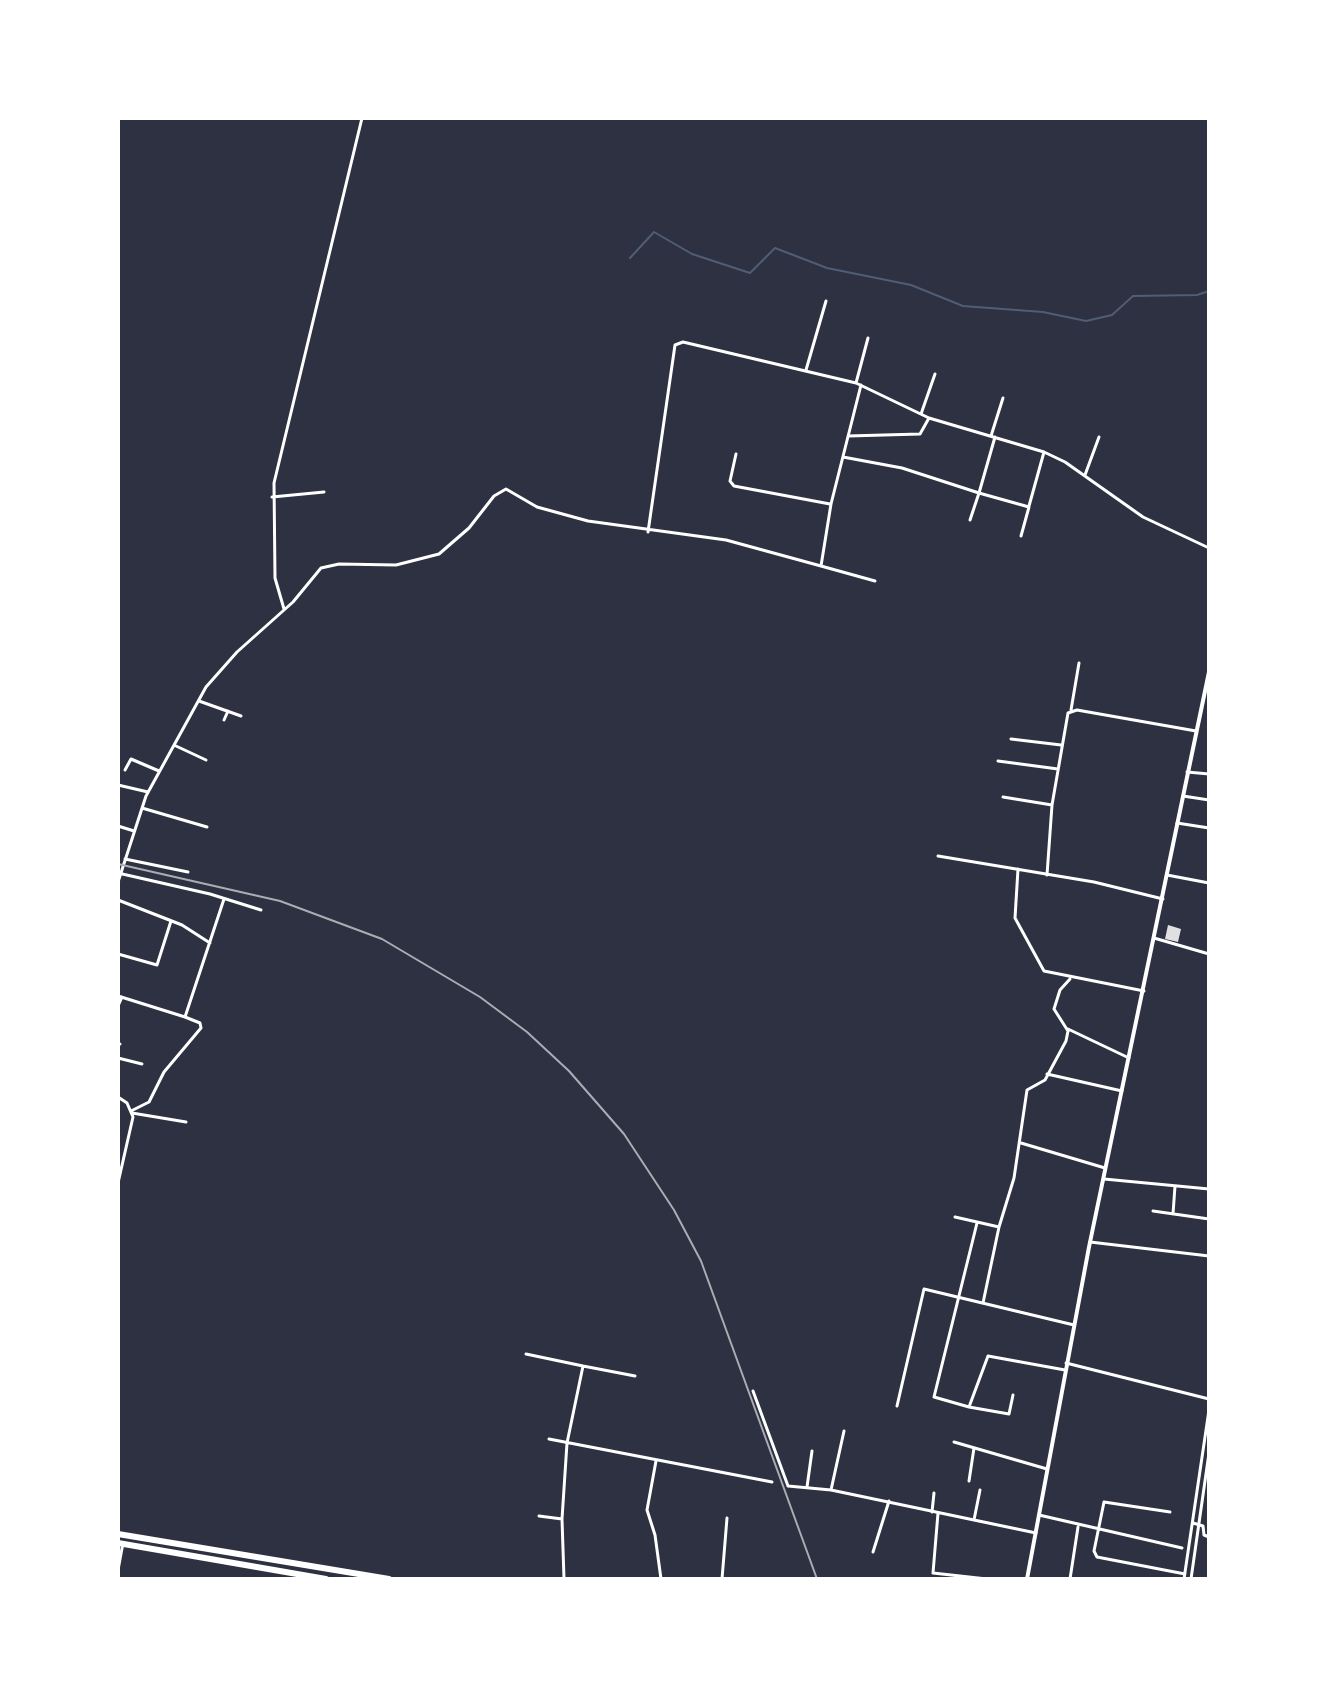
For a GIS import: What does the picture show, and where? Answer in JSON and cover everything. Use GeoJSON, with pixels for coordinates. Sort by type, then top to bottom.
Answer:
{"type":"FeatureCollection","features":[{"type":"Feature","properties":{"kind":"highway"},"geometry":{"type":"LineString","coordinates":[[118,1534],[389,1579]]}},
{"type":"Feature","properties":{"kind":"highway"},"geometry":{"type":"LineString","coordinates":[[121,1543],[326,1579]]}},
{"type":"Feature","properties":{"kind":"street"},"geometry":{"type":"LineString","coordinates":[[284,609],[275,578],[272,497],[362,118]]}},
{"type":"Feature","properties":{"kind":"street"},"geometry":{"type":"LineString","coordinates":[[806,370],[826,301]]}},
{"type":"Feature","properties":{"kind":"street"},"geometry":{"type":"LineString","coordinates":[[821,566],[831,504],[868,338]]}},
{"type":"Feature","properties":{"kind":"street"},"geometry":{"type":"LineString","coordinates":[[648,532],[675,345],[683,342],[859,384],[929,418],[1044,452],[1085,475],[1143,517],[1209,548]]}},
{"type":"Feature","properties":{"kind":"street"},"geometry":{"type":"LineString","coordinates":[[921,414],[935,374]]}},
{"type":"Feature","properties":{"kind":"street"},"geometry":{"type":"LineString","coordinates":[[970,520],[1003,398]]}},
{"type":"Feature","properties":{"kind":"street"},"geometry":{"type":"LineString","coordinates":[[848,436],[920,434],[929,418]]}},
{"type":"Feature","properties":{"kind":"street"},"geometry":{"type":"LineString","coordinates":[[1085,475],[1099,437]]}},
{"type":"Feature","properties":{"kind":"street"},"geometry":{"type":"LineString","coordinates":[[1021,536],[1044,452]]}},
{"type":"Feature","properties":{"kind":"street"},"geometry":{"type":"LineString","coordinates":[[736,454],[730,481],[734,486],[831,504]]}},
{"type":"Feature","properties":{"kind":"street"},"geometry":{"type":"LineString","coordinates":[[843,457],[902,468],[1029,507]]}},
{"type":"Feature","properties":{"kind":"street"},"geometry":{"type":"LineString","coordinates":[[118,882],[148,792],[198,701],[237,652],[284,609],[321,568],[339,564],[396,565],[439,554],[457,541],[499,490],[506,489],[550,511],[648,532],[726,540],[875,581]]}},
{"type":"Feature","properties":{"kind":"street"},"geometry":{"type":"LineString","coordinates":[[272,497],[324,492]]}},
{"type":"Feature","properties":{"kind":"street"},"geometry":{"type":"LineString","coordinates":[[1047,875],[1052,805],[1061,745],[1079,663]]}},
{"type":"Feature","properties":{"kind":"street"},"geometry":{"type":"LineString","coordinates":[[1027,1579],[1090,1242],[1209,672]]}},
{"type":"Feature","properties":{"kind":"street"},"geometry":{"type":"LineString","coordinates":[[198,701],[241,716]]}},
{"type":"Feature","properties":{"kind":"street"},"geometry":{"type":"LineString","coordinates":[[224,720],[228,711]]}},
{"type":"Feature","properties":{"kind":"street"},"geometry":{"type":"LineString","coordinates":[[1070,711],[1196,731]]}},
{"type":"Feature","properties":{"kind":"street"},"geometry":{"type":"LineString","coordinates":[[1011,739],[1061,745]]}},
{"type":"Feature","properties":{"kind":"street"},"geometry":{"type":"LineString","coordinates":[[176,746],[206,760]]}},
{"type":"Feature","properties":{"kind":"street"},"geometry":{"type":"LineString","coordinates":[[125,770],[131,759],[159,771]]}},
{"type":"Feature","properties":{"kind":"street"},"geometry":{"type":"LineString","coordinates":[[998,761],[1058,769]]}},
{"type":"Feature","properties":{"kind":"street"},"geometry":{"type":"LineString","coordinates":[[1187,772],[1209,774]]}},
{"type":"Feature","properties":{"kind":"street"},"geometry":{"type":"LineString","coordinates":[[118,785],[148,792]]}},
{"type":"Feature","properties":{"kind":"street"},"geometry":{"type":"LineString","coordinates":[[1183,796],[1209,800]]}},
{"type":"Feature","properties":{"kind":"street"},"geometry":{"type":"LineString","coordinates":[[1003,797],[1052,805]]}},
{"type":"Feature","properties":{"kind":"street"},"geometry":{"type":"LineString","coordinates":[[142,808],[207,827]]}},
{"type":"Feature","properties":{"kind":"street"},"geometry":{"type":"LineString","coordinates":[[1177,823],[1209,828]]}},
{"type":"Feature","properties":{"kind":"street"},"geometry":{"type":"LineString","coordinates":[[118,826],[135,831]]}},
{"type":"Feature","properties":{"kind":"street"},"geometry":{"type":"LineString","coordinates":[[938,856],[1094,882],[1163,899]]}},
{"type":"Feature","properties":{"kind":"street"},"geometry":{"type":"LineString","coordinates":[[125,859],[188,872]]}},
{"type":"Feature","properties":{"kind":"street"},"geometry":{"type":"LineString","coordinates":[[1018,869],[1015,918],[1020,933],[1044,971],[1070,979],[1144,991]]}},
{"type":"Feature","properties":{"kind":"street"},"geometry":{"type":"LineString","coordinates":[[119,874],[261,910]]}},
{"type":"Feature","properties":{"kind":"street"},"geometry":{"type":"LineString","coordinates":[[1167,875],[1209,883]]}},
{"type":"Feature","properties":{"kind":"street"},"geometry":{"type":"LineString","coordinates":[[185,1017],[224,899]]}},
{"type":"Feature","properties":{"kind":"street"},"geometry":{"type":"LineString","coordinates":[[118,900],[171,921],[210,943]]}},
{"type":"Feature","properties":{"kind":"street"},"geometry":{"type":"LineString","coordinates":[[118,954],[157,965],[171,921]]}},
{"type":"Feature","properties":{"kind":"street"},"geometry":{"type":"LineString","coordinates":[[1154,938],[1209,954]]}},
{"type":"Feature","properties":{"kind":"street"},"geometry":{"type":"LineString","coordinates":[[1070,979],[1060,990],[1054,1009],[1068,1029],[1130,1058]]}},
{"type":"Feature","properties":{"kind":"street"},"geometry":{"type":"LineString","coordinates":[[118,1006],[120,997],[200,1023],[201,1030],[164,1072],[149,1102],[131,1112]]}},
{"type":"Feature","properties":{"kind":"street"},"geometry":{"type":"LineString","coordinates":[[983,1303],[1021,1143],[1027,1090],[1042,1083],[1066,1041],[1068,1029]]}},
{"type":"Feature","properties":{"kind":"street"},"geometry":{"type":"LineString","coordinates":[[118,1058],[142,1064]]}},
{"type":"Feature","properties":{"kind":"street"},"geometry":{"type":"LineString","coordinates":[[1047,1074],[1123,1091]]}},
{"type":"Feature","properties":{"kind":"street"},"geometry":{"type":"LineString","coordinates":[[118,1097],[127,1103],[131,1112],[118,1183]]}},
{"type":"Feature","properties":{"kind":"street"},"geometry":{"type":"LineString","coordinates":[[131,1112],[186,1122]]}},
{"type":"Feature","properties":{"kind":"street"},"geometry":{"type":"LineString","coordinates":[[1021,1143],[1106,1169]]}},
{"type":"Feature","properties":{"kind":"street"},"geometry":{"type":"LineString","coordinates":[[1104,1179],[1209,1189]]}},
{"type":"Feature","properties":{"kind":"street"},"geometry":{"type":"LineString","coordinates":[[1173,1214],[1175,1186]]}},
{"type":"Feature","properties":{"kind":"street"},"geometry":{"type":"LineString","coordinates":[[1153,1211],[1209,1219]]}},
{"type":"Feature","properties":{"kind":"street"},"geometry":{"type":"LineString","coordinates":[[955,1217],[999,1227]]}},
{"type":"Feature","properties":{"kind":"street"},"geometry":{"type":"LineString","coordinates":[[977,1223],[933,1394],[937,1400],[1009,1414],[1013,1395]]}},
{"type":"Feature","properties":{"kind":"street"},"geometry":{"type":"LineString","coordinates":[[1090,1242],[1209,1256]]}},
{"type":"Feature","properties":{"kind":"street"},"geometry":{"type":"LineString","coordinates":[[897,1406],[921,1291],[926,1289],[958,1296],[1074,1325]]}},
{"type":"Feature","properties":{"kind":"street"},"geometry":{"type":"LineString","coordinates":[[118,1378],[119,1347]]}},
{"type":"Feature","properties":{"kind":"street"},"geometry":{"type":"LineString","coordinates":[[526,1354],[635,1376]]}},
{"type":"Feature","properties":{"kind":"street"},"geometry":{"type":"LineString","coordinates":[[969,1407],[988,1356],[1065,1370]]}},
{"type":"Feature","properties":{"kind":"street"},"geometry":{"type":"LineString","coordinates":[[1066,1363],[1209,1399]]}},
{"type":"Feature","properties":{"kind":"street"},"geometry":{"type":"LineString","coordinates":[[564,1579],[562,1519],[567,1443],[583,1366]]}},
{"type":"Feature","properties":{"kind":"street"},"geometry":{"type":"LineString","coordinates":[[753,1391],[788,1485],[889,1501],[1036,1533]]}},
{"type":"Feature","properties":{"kind":"street"},"geometry":{"type":"LineString","coordinates":[[1170,1512],[1105,1501],[1094,1551],[1097,1557],[1185,1577],[1209,1410]]}},
{"type":"Feature","properties":{"kind":"street"},"geometry":{"type":"LineString","coordinates":[[831,1490],[844,1431]]}},
{"type":"Feature","properties":{"kind":"street"},"geometry":{"type":"LineString","coordinates":[[549,1439],[772,1482]]}},
{"type":"Feature","properties":{"kind":"street"},"geometry":{"type":"LineString","coordinates":[[954,1442],[1047,1469]]}},
{"type":"Feature","properties":{"kind":"street"},"geometry":{"type":"LineString","coordinates":[[969,1481],[974,1448]]}},
{"type":"Feature","properties":{"kind":"street"},"geometry":{"type":"LineString","coordinates":[[807,1487],[812,1451]]}},
{"type":"Feature","properties":{"kind":"street"},"geometry":{"type":"LineString","coordinates":[[1191,1579],[1209,1453]]}},
{"type":"Feature","properties":{"kind":"street"},"geometry":{"type":"LineString","coordinates":[[656,1461],[647,1510],[655,1535],[661,1579]]}},
{"type":"Feature","properties":{"kind":"street"},"geometry":{"type":"LineString","coordinates":[[974,1520],[980,1490]]}},
{"type":"Feature","properties":{"kind":"street"},"geometry":{"type":"LineString","coordinates":[[932,1512],[934,1493]]}},
{"type":"Feature","properties":{"kind":"street"},"geometry":{"type":"LineString","coordinates":[[1203,1499],[1209,1501]]}},
{"type":"Feature","properties":{"kind":"street"},"geometry":{"type":"LineString","coordinates":[[873,1552],[889,1501]]}},
{"type":"Feature","properties":{"kind":"street"},"geometry":{"type":"LineString","coordinates":[[938,1513],[933,1573],[987,1579]]}},
{"type":"Feature","properties":{"kind":"street"},"geometry":{"type":"LineString","coordinates":[[1039,1515],[1078,1527],[1182,1548]]}},
{"type":"Feature","properties":{"kind":"street"},"geometry":{"type":"LineString","coordinates":[[539,1516],[562,1519]]}},
{"type":"Feature","properties":{"kind":"street"},"geometry":{"type":"LineString","coordinates":[[722,1579],[727,1518]]}},
{"type":"Feature","properties":{"kind":"street"},"geometry":{"type":"LineString","coordinates":[[1193,1523],[1199,1524],[1209,1537]]}},
{"type":"Feature","properties":{"kind":"street"},"geometry":{"type":"LineString","coordinates":[[1070,1579],[1078,1527]]}},
{"type":"Feature","properties":{"kind":"street"},"geometry":{"type":"LineString","coordinates":[[118,1570],[121,1543]]}},
{"type":"Feature","properties":{"kind":"building"},"geometry":{"type":"Polygon","coordinates":[[[1168,925],[1181,929],[1178,942],[1165,939],[1168,925]]]}},
{"type":"Feature","properties":{"kind":"waterway"},"geometry":{"type":"LineString","coordinates":[[630,258],[654,232],[692,254],[750,273],[775,248],[827,268],[911,285],[963,306],[1043,312],[1086,321],[1112,315],[1133,296],[1197,295],[1209,291]]}},
{"type":"Feature","properties":{"kind":"railway"},"geometry":{"type":"LineString","coordinates":[[118,864],[280,901],[382,939],[480,997],[527,1032],[569,1071],[624,1134],[674,1210],[701,1261],[817,1579]]}}]}
